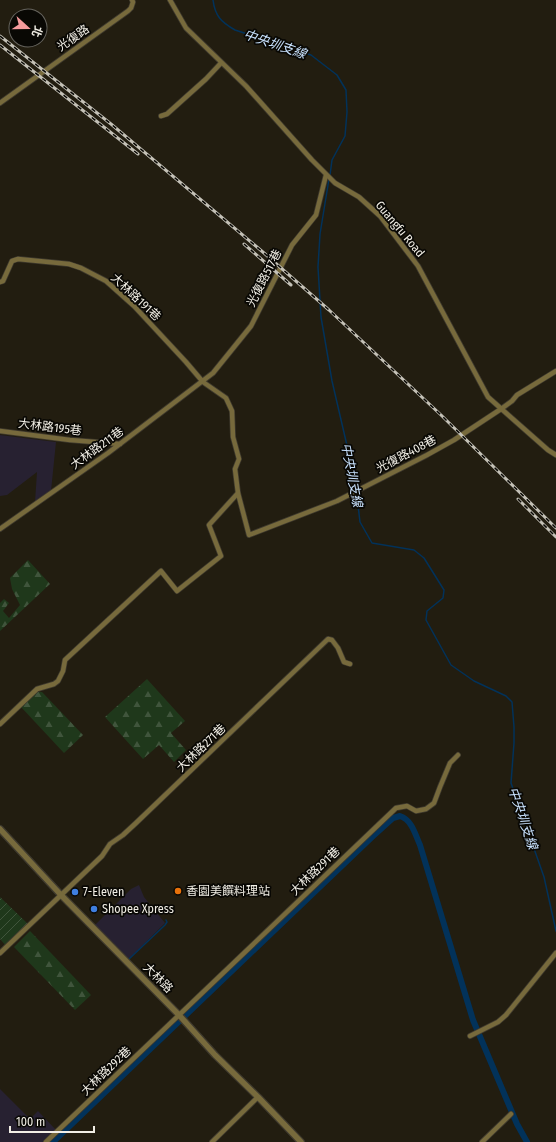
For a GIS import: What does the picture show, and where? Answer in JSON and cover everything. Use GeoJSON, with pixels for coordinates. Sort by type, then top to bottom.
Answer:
{"type":"FeatureCollection","features":[{"type":"Feature","properties":{"kind":"street","name":"光復路"},"geometry":{"type":"LineString","coordinates":[[0,103],[128,11],[131,8],[133,2],[132,0]]}},
{"type":"Feature","properties":{"kind":"street","name":"Guangfu Road"},"geometry":{"type":"LineString","coordinates":[[170,0],[186,28],[246,86],[306,154],[335,183],[360,197],[380,216],[418,266],[488,398],[556,455]]}},
{"type":"Feature","properties":{"kind":"street"},"geometry":{"type":"LineString","coordinates":[[161,116],[167,114],[206,79],[221,63]]}},
{"type":"Feature","properties":{"kind":"street","name":"光復路517巷"},"geometry":{"type":"LineString","coordinates":[[203,382],[213,373],[251,326],[292,245],[316,214],[326,174]]}},
{"type":"Feature","properties":{"kind":"street","name":"大林路191巷"},"geometry":{"type":"LineString","coordinates":[[0,282],[3,281],[12,261],[18,259],[69,264],[81,268],[106,281],[134,306],[203,382],[226,398],[232,411],[233,437],[239,459],[235,469],[238,493]]}},
{"type":"Feature","properties":{"kind":"street","name":"光復路408巷"},"geometry":{"type":"LineString","coordinates":[[238,493],[249,535],[337,501],[427,455],[454,440],[501,409],[512,401],[517,395],[556,371]]}},
{"type":"Feature","properties":{"kind":"street","name":"大林路211巷"},"geometry":{"type":"LineString","coordinates":[[0,529],[120,444],[203,382]]}},
{"type":"Feature","properties":{"kind":"street","name":"大林路195巷"},"geometry":{"type":"LineString","coordinates":[[0,431],[70,440],[120,444]]}},
{"type":"Feature","properties":{"kind":"street"},"geometry":{"type":"LineString","coordinates":[[0,724],[37,689],[54,684],[58,681],[63,671],[65,660],[161,571],[177,591],[221,556],[210,524],[238,493]]}},
{"type":"Feature","properties":{"kind":"street","name":"大林路271巷"},"geometry":{"type":"LineString","coordinates":[[61,895],[102,856],[110,844],[136,823],[328,639],[332,640],[338,648],[344,662],[350,664]]}},
{"type":"Feature","properties":{"kind":"street","name":"大林路291巷"},"geometry":{"type":"LineString","coordinates":[[179,1015],[396,808],[407,806],[416,811],[426,809],[434,802],[450,763],[458,755]]}},
{"type":"Feature","properties":{"kind":"street","name":"大林路"},"geometry":{"type":"LineString","coordinates":[[0,829],[61,895],[301,1142]]}},
{"type":"Feature","properties":{"kind":"street"},"geometry":{"type":"LineString","coordinates":[[0,953],[61,895]]}},
{"type":"Feature","properties":{"kind":"street"},"geometry":{"type":"LineString","coordinates":[[470,1036],[498,1022],[506,1015],[556,953]]}},
{"type":"Feature","properties":{"kind":"street","name":"大林路292巷"},"geometry":{"type":"LineString","coordinates":[[46,1142],[179,1015]]}},
{"type":"Feature","properties":{"kind":"street"},"geometry":{"type":"LineString","coordinates":[[212,1142],[258,1097]]}},
{"type":"Feature","properties":{"kind":"street"},"geometry":{"type":"LineString","coordinates":[[482,1142],[511,1114]]}},
{"type":"Feature","properties":{"kind":"shaded area"},"geometry":{"type":"Polygon","coordinates":[[[0,435],[56,442],[51,491],[35,502],[37,472],[7,495],[0,496],[0,435]]]}},
{"type":"Feature","properties":{"kind":"shaded area"},"geometry":{"type":"Polygon","coordinates":[[[139,885],[144,897],[165,923],[129,959],[95,925],[131,889],[139,885]]]}},
{"type":"Feature","properties":{"kind":"shaded area"},"geometry":{"type":"Polygon","coordinates":[[[0,1089],[30,1119],[38,1111],[56,1130],[43,1142],[0,1142],[0,1089]]]}},
{"type":"Feature","properties":{"kind":"green space"},"geometry":{"type":"Polygon","coordinates":[[[28,560],[50,584],[0,631],[0,603],[4,599],[9,603],[3,611],[9,618],[20,605],[12,589],[10,578],[28,560]]]}},
{"type":"Feature","properties":{"kind":"green space"},"geometry":{"type":"Polygon","coordinates":[[[147,679],[185,721],[171,733],[186,750],[174,762],[159,745],[143,759],[105,717],[147,679]]]}},
{"type":"Feature","properties":{"kind":"green space"},"geometry":{"type":"Polygon","coordinates":[[[37,692],[42,692],[83,735],[64,753],[21,707],[37,692]]]}},
{"type":"Feature","properties":{"kind":"green space"},"geometry":{"type":"Polygon","coordinates":[[[0,897],[28,924],[6,946],[0,939],[0,897]]]}},
{"type":"Feature","properties":{"kind":"green space"},"geometry":{"type":"Polygon","coordinates":[[[30,931],[91,995],[75,1010],[14,947],[30,931]]]}},
{"type":"Feature","properties":{"kind":"waterway","name":"中央圳支線"},"geometry":{"type":"LineString","coordinates":[[213,0],[217,14],[222,21],[230,27],[235,30],[311,55],[337,75],[346,90],[347,112],[345,136],[332,160],[330,175]]}},
{"type":"Feature","properties":{"kind":"waterway","name":"中央圳支線"},"geometry":{"type":"LineString","coordinates":[[329,179],[320,234],[318,267],[321,317],[332,381],[355,480],[360,522],[372,543],[414,550],[424,558],[444,590],[443,598],[427,611],[426,620],[451,665],[474,681],[506,696],[512,702],[514,743],[511,783],[544,877],[556,931]]}},
{"type":"Feature","properties":{"kind":"waterway"},"geometry":{"type":"LineString","coordinates":[[53,1142],[372,837],[393,818],[400,816],[410,824],[415,832],[473,1020],[517,1124],[527,1142]]}},
{"type":"Feature","properties":{"kind":"waterway"},"geometry":{"type":"LineString","coordinates":[[129,959],[165,925],[167,922],[166,920]]}},
{"type":"Feature","properties":{"kind":"railway"},"geometry":{"type":"LineString","coordinates":[[0,36],[111,124],[329,310],[441,415],[556,528]]}},
{"type":"Feature","properties":{"kind":"railway"},"geometry":{"type":"LineString","coordinates":[[0,45],[138,154]]}},
{"type":"Feature","properties":{"kind":"railway"},"geometry":{"type":"LineString","coordinates":[[244,244],[291,285]]}},
{"type":"Feature","properties":{"kind":"railway"},"geometry":{"type":"LineString","coordinates":[[518,499],[556,537]]}},
{"type":"Feature","properties":{"kind":"place","name":"香園美饌料理站"},"geometry":{"type":"Point","coordinates":[178,891]}},
{"type":"Feature","properties":{"kind":"place","name":"7-Eleven"},"geometry":{"type":"Point","coordinates":[75,892]}},
{"type":"Feature","properties":{"kind":"place","name":"Shopee Xpress"},"geometry":{"type":"Point","coordinates":[94,909]}}]}
